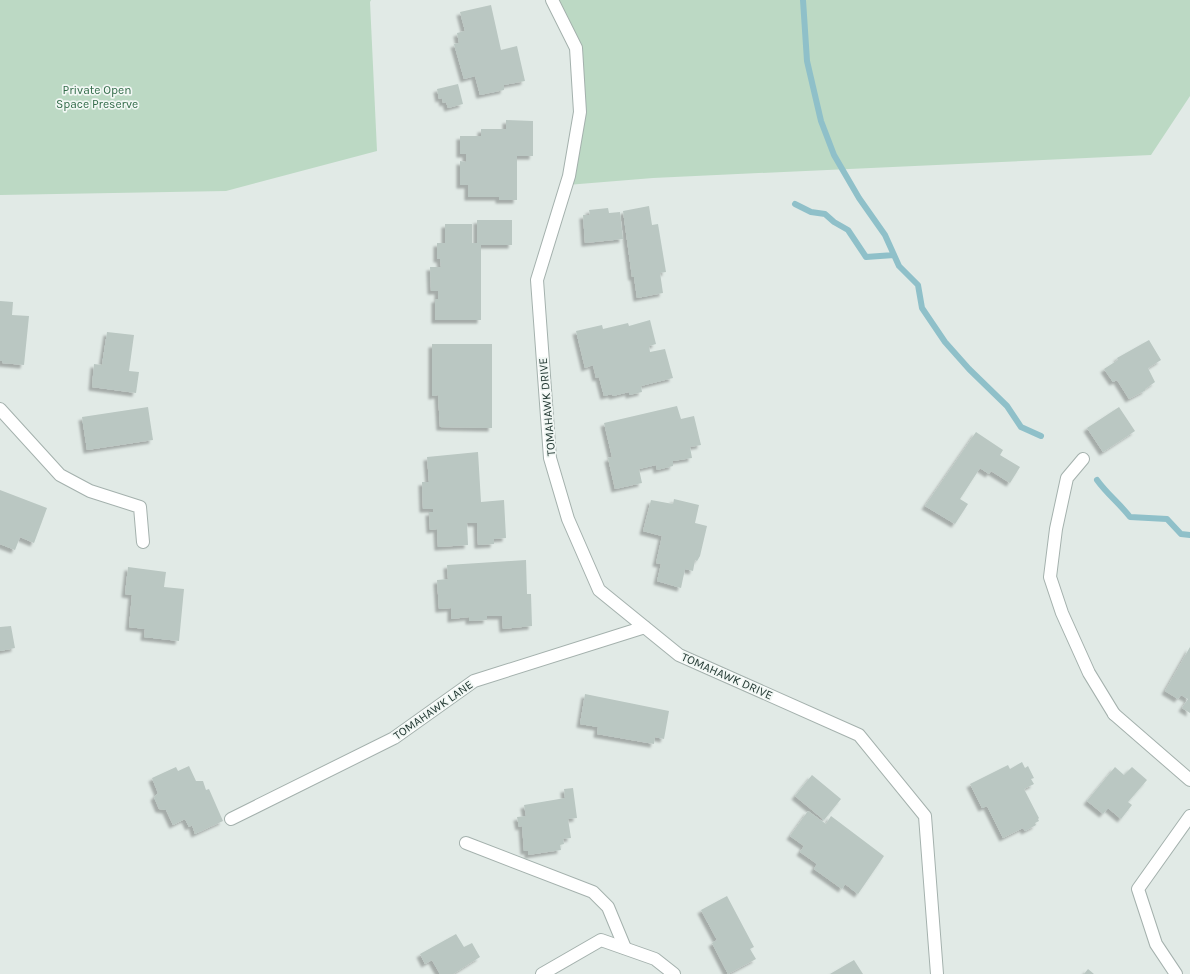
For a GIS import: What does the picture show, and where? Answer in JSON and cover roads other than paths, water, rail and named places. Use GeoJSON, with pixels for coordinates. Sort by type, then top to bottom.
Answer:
{"type":"FeatureCollection","features":[{"type":"Feature","properties":{"kind":"street","name":"TOMAHAWK DRIVE"},"geometry":{"type":"LineString","coordinates":[[552,0],[576,48],[580,112],[569,176],[537,280],[550,458],[568,519],[599,590],[679,655],[859,735],[925,816],[937,974]]}},
{"type":"Feature","properties":{"kind":"street"},"geometry":{"type":"LineString","coordinates":[[0,409],[60,475],[90,491],[140,506],[143,542]]}},
{"type":"Feature","properties":{"kind":"street"},"geometry":{"type":"LineString","coordinates":[[1083,459],[1067,478],[1056,529],[1050,577],[1062,613],[1088,673],[1114,714],[1190,780]]}},
{"type":"Feature","properties":{"kind":"street","name":"TOMAHAWK LANE"},"geometry":{"type":"LineString","coordinates":[[232,819],[394,738],[474,681],[645,628]]}},
{"type":"Feature","properties":{"kind":"street"},"geometry":{"type":"LineString","coordinates":[[1176,974],[1156,944],[1138,889],[1190,816]]}},
{"type":"Feature","properties":{"kind":"street"},"geometry":{"type":"LineString","coordinates":[[466,843],[593,892],[608,907],[625,948]]}},
{"type":"Feature","properties":{"kind":"street"},"geometry":{"type":"LineString","coordinates":[[542,974],[601,940],[655,959],[674,974]]}},
{"type":"Feature","properties":{"kind":"waterway"},"geometry":{"type":"LineString","coordinates":[[803,0],[807,61],[821,121],[834,155],[859,198],[885,235],[899,266],[918,285],[922,308],[945,342],[969,369],[1007,406],[1021,427],[1041,436]]}},
{"type":"Feature","properties":{"kind":"waterway"},"geometry":{"type":"LineString","coordinates":[[795,204],[811,212],[825,214],[834,222],[848,230],[866,257],[894,255]]}},
{"type":"Feature","properties":{"kind":"waterway"},"geometry":{"type":"LineString","coordinates":[[1097,480],[1130,517],[1167,519],[1181,534],[1190,535]]}},
{"type":"Feature","properties":{"kind":"park label","name":"Private Open Space Preserve"},"geometry":{"type":"Point","coordinates":[97,97]}}]}
